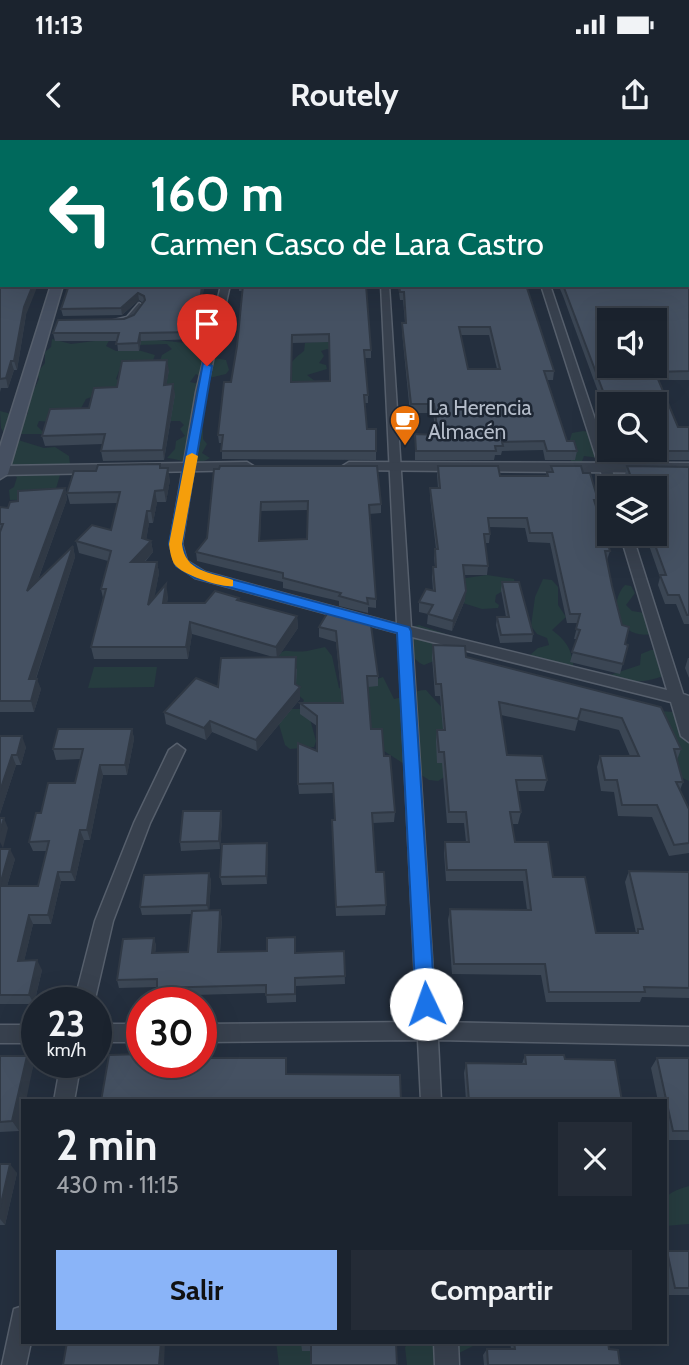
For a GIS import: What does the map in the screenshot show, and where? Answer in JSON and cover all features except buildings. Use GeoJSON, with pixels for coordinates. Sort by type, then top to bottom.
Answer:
{"type":"FeatureCollection","features":[{"type":"Feature","properties":{"kind":"main road"},"geometry":{"type":"LineString","coordinates":[[0,472],[50,322],[57,287]]}},
{"type":"Feature","properties":{"kind":"street"},"geometry":{"type":"LineString","coordinates":[[226,287],[201,392],[176,544],[181,563],[200,575],[404,631],[683,699]]}},
{"type":"Feature","properties":{"kind":"street"},"geometry":{"type":"LineString","coordinates":[[385,287],[431,1099]]}},
{"type":"Feature","properties":{"kind":"street"},"geometry":{"type":"LineString","coordinates":[[546,287],[608,476]]}},
{"type":"Feature","properties":{"kind":"street"},"geometry":{"type":"LineString","coordinates":[[99,321],[127,320],[139,306]]}},
{"type":"Feature","properties":{"kind":"street"},"geometry":{"type":"LineString","coordinates":[[0,472],[259,467]]}},
{"type":"Feature","properties":{"kind":"street"},"geometry":{"type":"LineString","coordinates":[[328,467],[689,468]]}},
{"type":"Feature","properties":{"kind":"street"},"geometry":{"type":"LineString","coordinates":[[630,546],[683,699],[689,736]]}},
{"type":"Feature","properties":{"kind":"street"},"geometry":{"type":"LineString","coordinates":[[88,987],[104,921],[142,823],[177,750]]}},
{"type":"Feature","properties":{"kind":"street"},"geometry":{"type":"LineString","coordinates":[[217,1033],[427,1031],[689,1036]]}},
{"type":"Feature","properties":{"kind":"street"},"geometry":{"type":"LineString","coordinates":[[0,1034],[21,1034]]}},
{"type":"Feature","properties":{"kind":"street"},"geometry":{"type":"LineString","coordinates":[[64,1099],[68,1078]]}},
{"type":"Feature","properties":{"kind":"street"},"geometry":{"type":"LineString","coordinates":[[14,1365],[21,1328]]}},
{"type":"Feature","properties":{"kind":"street"},"geometry":{"type":"LineString","coordinates":[[446,1344],[447,1365]]}},
{"type":"Feature","properties":{"kind":"green space"},"geometry":{"type":"Polygon","coordinates":[[[52,339],[71,344],[110,339],[106,346],[116,351],[138,350],[155,355],[152,363],[119,371],[116,379],[126,384],[86,399],[80,410],[51,422],[39,421],[37,426],[45,434],[5,434],[1,428],[0,411],[19,416],[28,414],[28,402],[39,379],[37,373],[45,363],[45,352],[51,347],[52,339]]]}},
{"type":"Feature","properties":{"kind":"green space"},"geometry":{"type":"Polygon","coordinates":[[[135,340],[205,345],[214,358],[226,360],[229,370],[226,374],[205,379],[196,374],[190,382],[199,384],[199,426],[207,444],[202,453],[210,458],[194,463],[167,458],[175,449],[176,441],[185,436],[180,429],[184,425],[180,421],[166,421],[159,363],[162,355],[172,349],[167,344],[138,345],[135,340]]]}},
{"type":"Feature","properties":{"kind":"green space"},"geometry":{"type":"Polygon","coordinates":[[[337,340],[337,353],[327,349],[321,351],[324,356],[319,363],[326,365],[327,369],[307,375],[316,382],[282,398],[286,371],[304,351],[305,343],[337,340]]]}},
{"type":"Feature","properties":{"kind":"green space"},"geometry":{"type":"Polygon","coordinates":[[[589,432],[597,440],[597,458],[584,456],[581,464],[571,461],[569,443],[572,433],[589,432]]]}},
{"type":"Feature","properties":{"kind":"green space"},"geometry":{"type":"Polygon","coordinates":[[[18,440],[44,448],[55,447],[69,456],[70,464],[38,474],[60,475],[53,499],[10,500],[9,490],[14,487],[17,477],[11,474],[0,452],[18,440]]]}},
{"type":"Feature","properties":{"kind":"green space"},"geometry":{"type":"Polygon","coordinates":[[[487,575],[514,579],[515,584],[496,595],[498,608],[482,609],[463,603],[459,579],[487,575]]]}},
{"type":"Feature","properties":{"kind":"green space"},"geometry":{"type":"Polygon","coordinates":[[[543,579],[552,580],[558,587],[558,605],[566,617],[552,630],[566,643],[571,653],[574,672],[569,676],[533,662],[530,655],[538,648],[549,645],[547,638],[537,634],[531,626],[535,597],[543,579]]]}},
{"type":"Feature","properties":{"kind":"green space"},"geometry":{"type":"Polygon","coordinates":[[[625,585],[631,586],[635,593],[626,605],[632,611],[645,613],[651,634],[632,632],[620,619],[617,602],[625,585]]]}},
{"type":"Feature","properties":{"kind":"green space"},"geometry":{"type":"Polygon","coordinates":[[[419,625],[446,634],[449,647],[434,661],[424,665],[415,659],[412,649],[411,627],[419,625]]]}},
{"type":"Feature","properties":{"kind":"green space"},"geometry":{"type":"Polygon","coordinates":[[[325,647],[332,656],[339,688],[345,690],[383,677],[394,699],[426,690],[443,709],[451,773],[438,781],[429,780],[384,751],[381,746],[310,719],[316,741],[314,747],[290,749],[285,745],[278,721],[290,709],[300,709],[304,700],[271,671],[284,651],[307,651],[325,647]]]}},
{"type":"Feature","properties":{"kind":"green space"},"geometry":{"type":"Polygon","coordinates":[[[658,650],[666,675],[634,682],[601,678],[640,665],[641,654],[658,650]]]}},
{"type":"Feature","properties":{"kind":"green space"},"geometry":{"type":"Polygon","coordinates":[[[94,667],[157,667],[154,687],[88,688],[94,667]]]}},
{"type":"Feature","properties":{"kind":"green space"},"geometry":{"type":"Polygon","coordinates":[[[689,700],[689,781],[673,774],[660,711],[674,712],[689,700]]]}},
{"type":"Feature","properties":{"kind":"green space"},"geometry":{"type":"Polygon","coordinates":[[[689,1186],[689,1224],[667,1226],[667,1197],[689,1186]]]}},
{"type":"Feature","properties":{"kind":"green space"},"geometry":{"type":"Polygon","coordinates":[[[276,1344],[336,1344],[337,1365],[279,1365],[276,1344]]]}},
{"type":"Feature","properties":{"kind":"green space"},"geometry":{"type":"Polygon","coordinates":[[[408,1344],[477,1344],[459,1353],[446,1365],[407,1365],[405,1347],[408,1344]]]}},
{"type":"Feature","properties":{"kind":"slow traffic"},"geometry":{"type":"LineString","coordinates":[[192,456],[176,544],[177,554],[181,563],[189,570],[229,583]]}},
{"type":"Feature","properties":{"kind":"place","name":"La Herencia Almacén"},"geometry":{"type":"Point","coordinates":[405,447]}},
{"type":"Feature","properties":{"kind":"route"},"geometry":{"type":"LineString","coordinates":[[207,366],[176,544],[181,563],[200,575],[404,631],[426,1004]]}}]}
